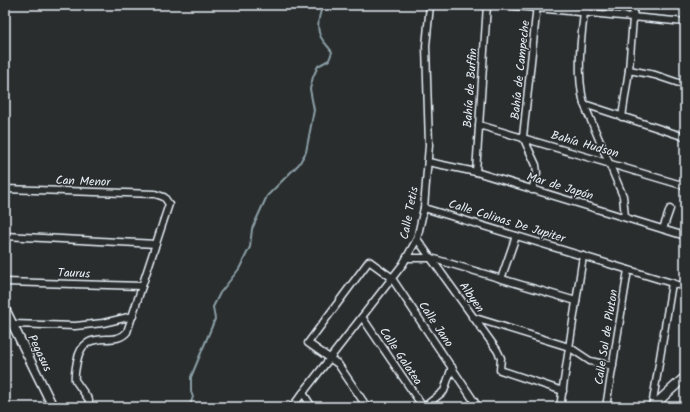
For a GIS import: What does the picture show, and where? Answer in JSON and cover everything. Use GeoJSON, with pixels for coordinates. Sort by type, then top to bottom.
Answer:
{"type":"FeatureCollection","features":[{"type":"Feature","properties":{"kind":"street","name":"Bahía de Buffin"},"geometry":{"type":"LineString","coordinates":[[476,172],[487,5]]}},
{"type":"Feature","properties":{"kind":"street"},"geometry":{"type":"LineString","coordinates":[[506,5],[537,6],[685,22]]}},
{"type":"Feature","properties":{"kind":"street"},"geometry":{"type":"LineString","coordinates":[[586,5],[584,12],[579,71],[584,104],[623,196],[625,217]]}},
{"type":"Feature","properties":{"kind":"street"},"geometry":{"type":"LineString","coordinates":[[622,117],[629,70],[634,5]]}},
{"type":"Feature","properties":{"kind":"street","name":"Calle Tetis"},"geometry":{"type":"LineString","coordinates":[[292,407],[407,258],[418,239],[424,208],[428,162],[429,111],[426,46],[430,6]]}},
{"type":"Feature","properties":{"kind":"street","name":"Bahía de Campeche"},"geometry":{"type":"LineString","coordinates":[[524,137],[537,6]]}},
{"type":"Feature","properties":{"kind":"street"},"geometry":{"type":"LineString","coordinates":[[629,70],[655,75],[685,84]]}},
{"type":"Feature","properties":{"kind":"street"},"geometry":{"type":"LineString","coordinates":[[584,104],[685,137]]}},
{"type":"Feature","properties":{"kind":"street","name":"Bahía Hudson"},"geometry":{"type":"LineString","coordinates":[[479,125],[524,137],[685,186]]}},
{"type":"Feature","properties":{"kind":"street"},"geometry":{"type":"LineString","coordinates":[[524,137],[536,165],[537,173],[532,190]]}},
{"type":"Feature","properties":{"kind":"street","name":"Mar de Japón"},"geometry":{"type":"LineString","coordinates":[[428,162],[476,172],[685,236]]}},
{"type":"Feature","properties":{"kind":"street","name":"Can Menor"},"geometry":{"type":"LineString","coordinates":[[5,189],[161,195],[167,200],[169,208],[156,244]]}},
{"type":"Feature","properties":{"kind":"street","name":"Calle Colinas De Jupiter"},"geometry":{"type":"LineString","coordinates":[[424,208],[583,256]]}},
{"type":"Feature","properties":{"kind":"street"},"geometry":{"type":"LineString","coordinates":[[663,229],[670,208]]}},
{"type":"Feature","properties":{"kind":"street"},"geometry":{"type":"LineString","coordinates":[[5,236],[156,244],[133,316],[124,335],[90,342],[79,352],[75,380],[89,400],[89,407]]}},
{"type":"Feature","properties":{"kind":"street"},"geometry":{"type":"LineString","coordinates":[[502,279],[516,236]]}},
{"type":"Feature","properties":{"kind":"street","name":"Albyen"},"geometry":{"type":"LineString","coordinates":[[418,239],[472,317],[500,354],[500,370],[563,391]]}},
{"type":"Feature","properties":{"kind":"street"},"geometry":{"type":"LineString","coordinates":[[560,407],[583,256],[685,287]]}},
{"type":"Feature","properties":{"kind":"street"},"geometry":{"type":"LineString","coordinates":[[407,258],[431,258],[576,301]]}},
{"type":"Feature","properties":{"kind":"street","name":"Calle Jano"},"geometry":{"type":"LineString","coordinates":[[331,358],[308,343],[369,261],[391,277],[478,407]]}},
{"type":"Feature","properties":{"kind":"street","name":"Calle Sol de Pluton"},"geometry":{"type":"LineString","coordinates":[[606,407],[628,270]]}},
{"type":"Feature","properties":{"kind":"street","name":"Taurus"},"geometry":{"type":"LineString","coordinates":[[5,282],[142,286]]}},
{"type":"Feature","properties":{"kind":"street"},"geometry":{"type":"LineString","coordinates":[[652,407],[672,283]]}},
{"type":"Feature","properties":{"kind":"street","name":"Pegasus"},"geometry":{"type":"LineString","coordinates":[[5,309],[53,407]]}},
{"type":"Feature","properties":{"kind":"street"},"geometry":{"type":"LineString","coordinates":[[13,324],[75,326],[103,323],[133,316]]}},
{"type":"Feature","properties":{"kind":"street","name":"Calle Galatea"},"geometry":{"type":"LineString","coordinates":[[362,317],[423,407]]}},
{"type":"Feature","properties":{"kind":"street"},"geometry":{"type":"LineString","coordinates":[[472,317],[569,347],[590,361],[612,366]]}},
{"type":"Feature","properties":{"kind":"street"},"geometry":{"type":"LineString","coordinates":[[331,358],[338,364],[367,407]]}},
{"type":"Feature","properties":{"kind":"street"},"geometry":{"type":"LineString","coordinates":[[423,407],[444,391],[452,367]]}},
{"type":"Feature","properties":{"kind":"street"},"geometry":{"type":"LineString","coordinates":[[652,407],[685,377]]}},
{"type":"Feature","properties":{"kind":"street"},"geometry":{"type":"LineString","coordinates":[[303,393],[312,407]]}},
{"type":"Feature","properties":{"kind":"waterway"},"geometry":{"type":"LineString","coordinates":[[189,407],[193,397],[191,392],[191,377],[215,319],[213,307],[220,293],[239,269],[250,247],[252,229],[267,196],[299,164],[306,152],[314,110],[310,89],[313,77],[318,66],[329,60],[332,52],[322,39],[318,26],[323,5]]}}]}
